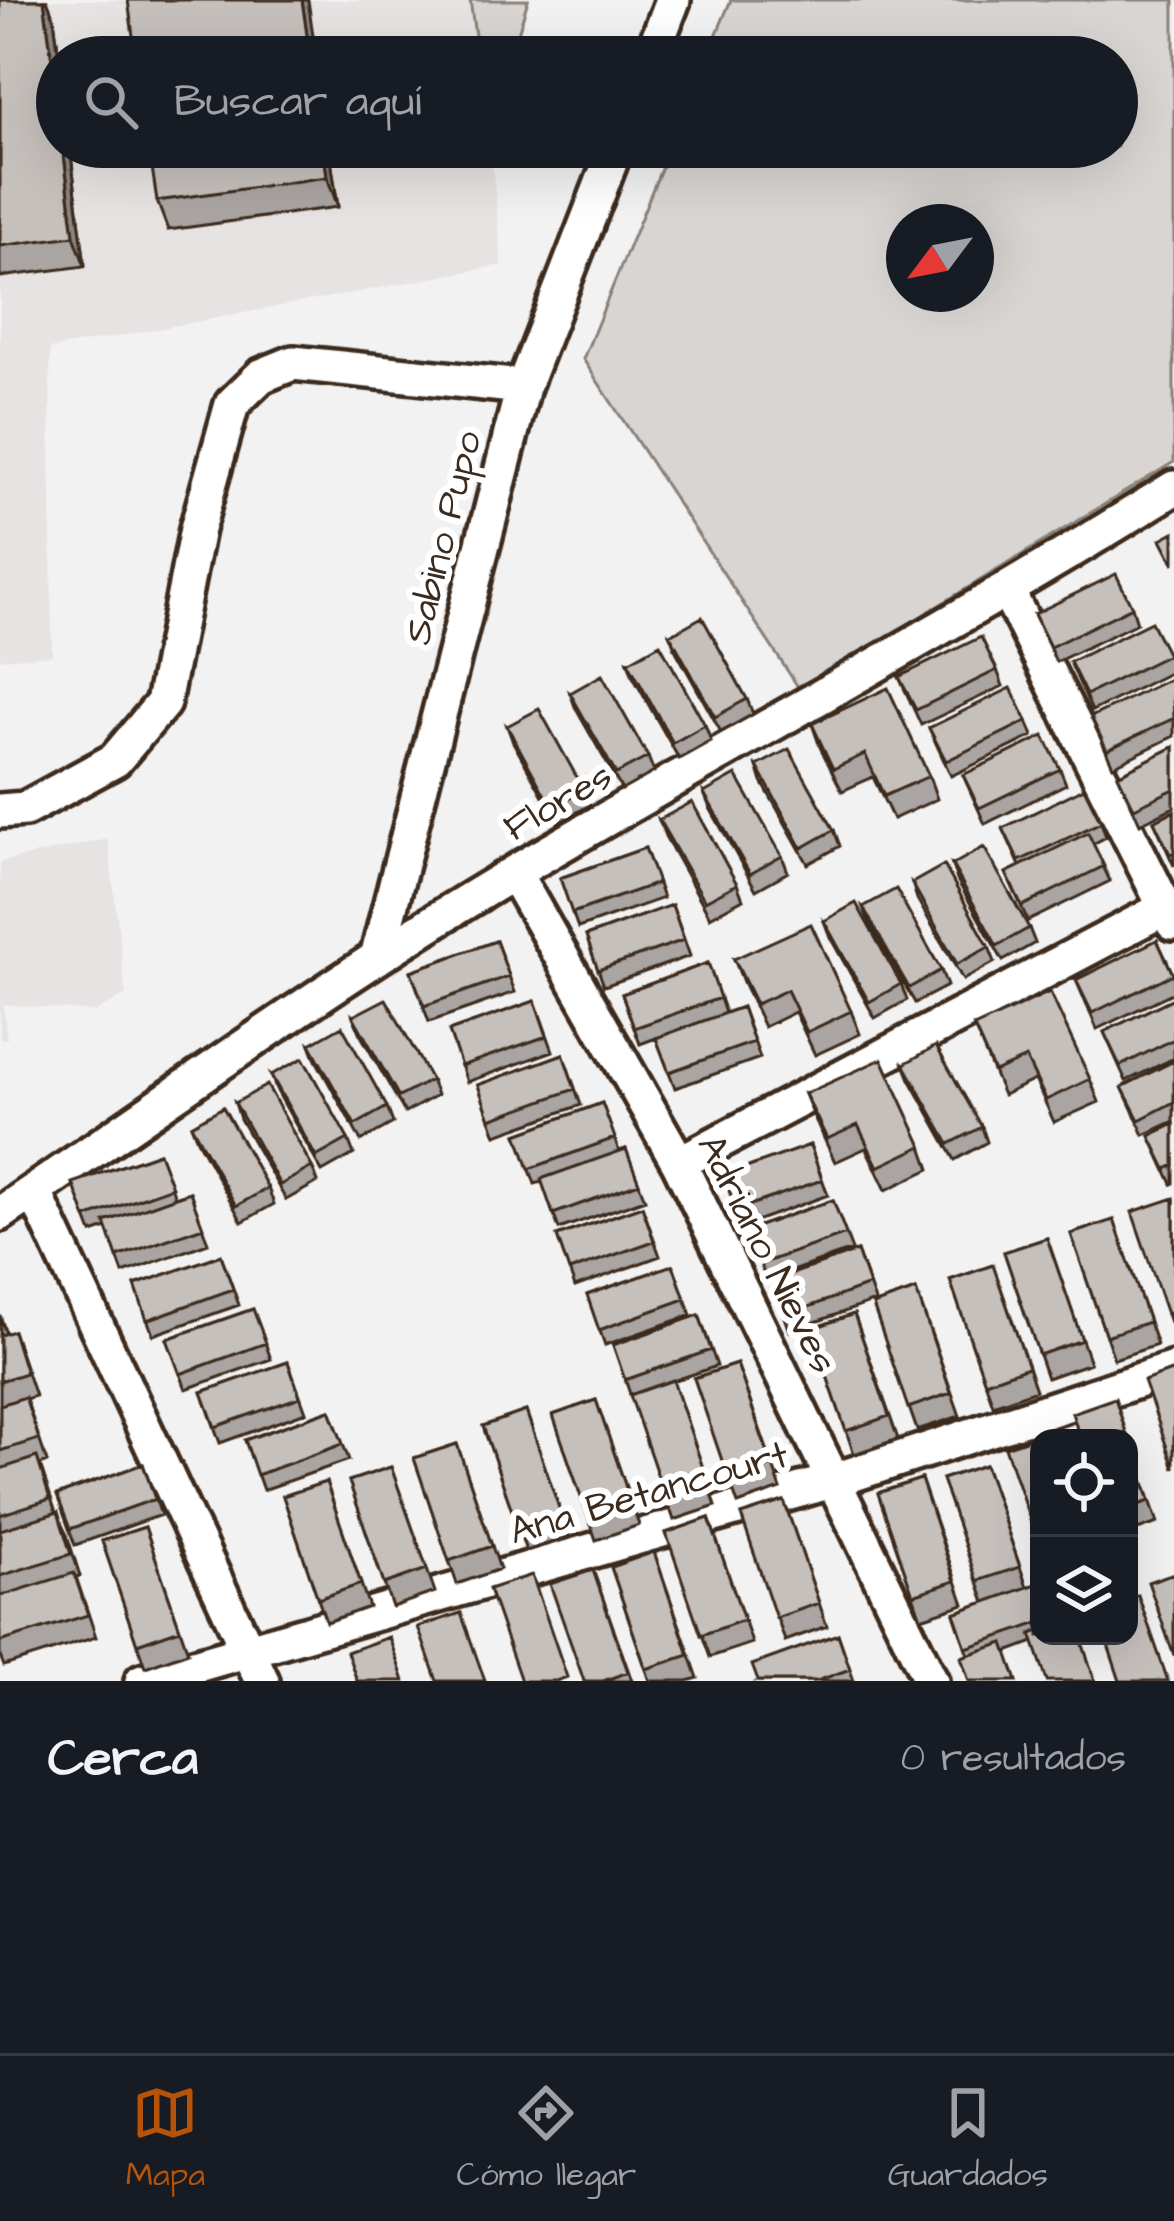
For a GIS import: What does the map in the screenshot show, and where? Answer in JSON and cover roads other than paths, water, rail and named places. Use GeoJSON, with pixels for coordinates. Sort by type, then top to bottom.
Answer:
{"type":"FeatureCollection","features":[{"type":"Feature","properties":{"kind":"street"},"geometry":{"type":"LineString","coordinates":[[659,36],[673,0]]}},
{"type":"Feature","properties":{"kind":"street","name":"Sabino Pupo"},"geometry":{"type":"LineString","coordinates":[[377,958],[523,387],[608,168]]}},
{"type":"Feature","properties":{"kind":"street"},"geometry":{"type":"LineString","coordinates":[[0,811],[25,808],[115,760],[163,703],[197,530],[232,404],[261,376],[293,364],[523,387]]}},
{"type":"Feature","properties":{"kind":"street","name":"Flores"},"geometry":{"type":"LineString","coordinates":[[0,1214],[377,958],[514,873],[1008,592],[1174,488]]}},
{"type":"Feature","properties":{"kind":"street"},"geometry":{"type":"LineString","coordinates":[[679,1163],[1169,917],[1008,592]]}},
{"type":"Feature","properties":{"kind":"street","name":"Adriano Nieves"},"geometry":{"type":"LineString","coordinates":[[514,873],[679,1163],[931,1681]]}},
{"type":"Feature","properties":{"kind":"street"},"geometry":{"type":"LineString","coordinates":[[34,1191],[254,1667]]}},
{"type":"Feature","properties":{"kind":"street","name":"Ana Betancourt"},"geometry":{"type":"LineString","coordinates":[[142,1681],[254,1667],[1174,1370]]}}]}
